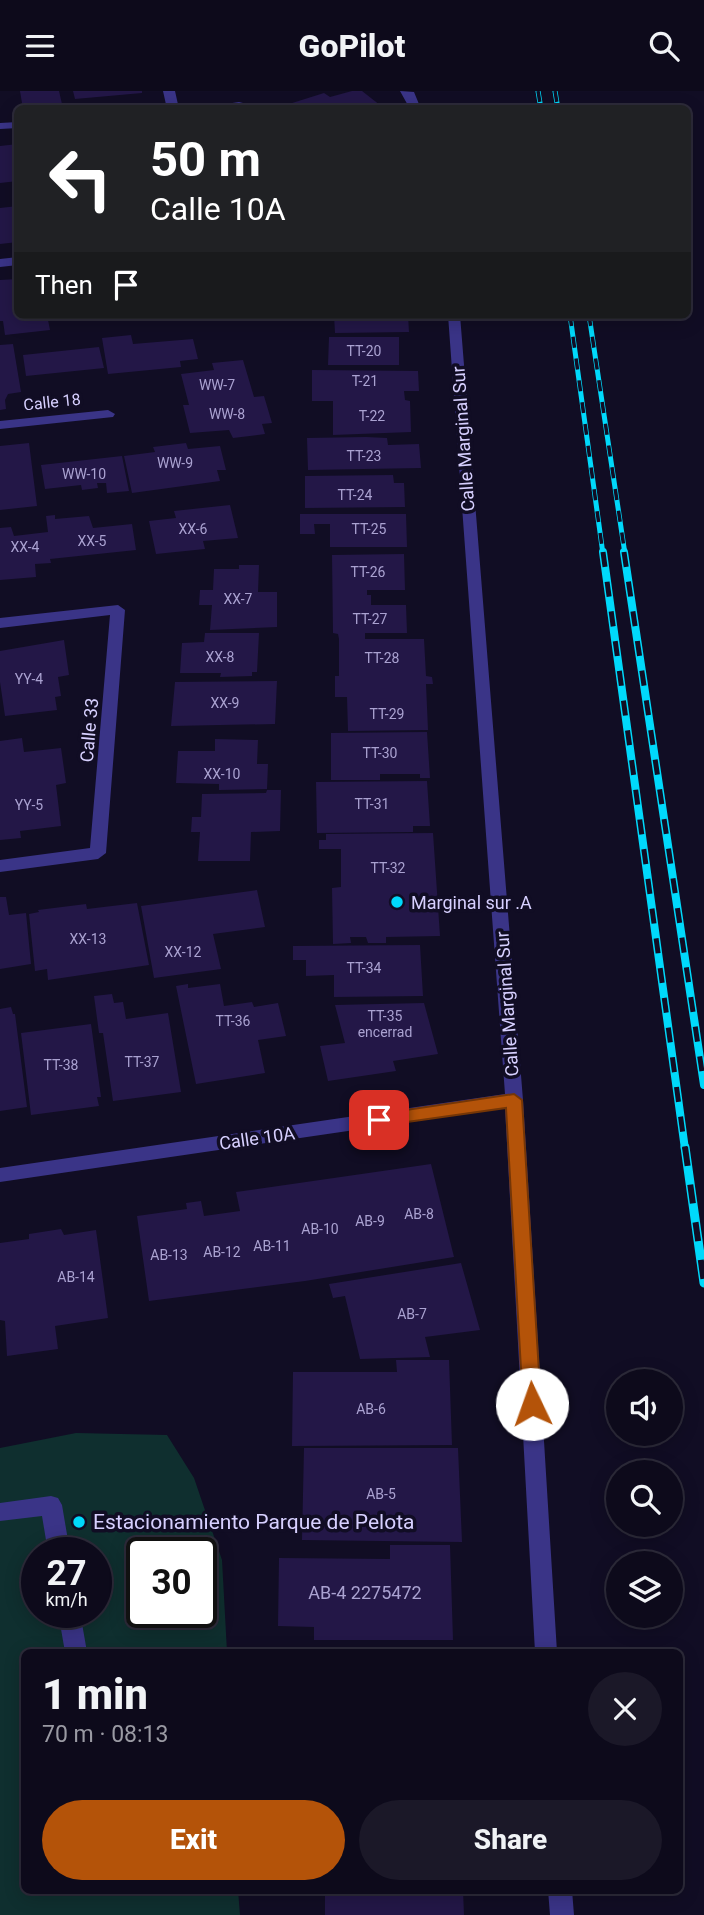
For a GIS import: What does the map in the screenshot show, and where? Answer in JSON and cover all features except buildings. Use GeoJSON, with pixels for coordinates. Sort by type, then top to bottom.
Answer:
{"type":"FeatureCollection","features":[{"type":"Feature","properties":{"kind":"street","name":"Calle Marginal Sur"},"geometry":{"type":"LineString","coordinates":[[454,319],[514,1100],[546,1649]]}},
{"type":"Feature","properties":{"kind":"street","name":"Calle 18"},"geometry":{"type":"LineString","coordinates":[[0,425],[108,414]]}},
{"type":"Feature","properties":{"kind":"street","name":"Calle 33"},"geometry":{"type":"LineString","coordinates":[[0,623],[118,610],[97,853],[0,866]]}},
{"type":"Feature","properties":{"kind":"street","name":"Calle 10A"},"geometry":{"type":"LineString","coordinates":[[0,1175],[514,1100]]}},
{"type":"Feature","properties":{"kind":"street"},"geometry":{"type":"LineString","coordinates":[[0,1512],[51,1505],[56,1537]]}},
{"type":"Feature","properties":{"kind":"street"},"geometry":{"type":"LineString","coordinates":[[72,1628],[75,1649]]}},
{"type":"Feature","properties":{"kind":"street"},"geometry":{"type":"LineString","coordinates":[[560,1894],[562,1915]]}},
{"type":"Feature","properties":{"kind":"green space"},"geometry":{"type":"Polygon","coordinates":[[[76,1433],[167,1435],[194,1478],[214,1537],[126,1537],[126,1628],[217,1628],[217,1545],[222,1560],[227,1649],[21,1649],[21,1894],[238,1894],[240,1915],[0,1915],[0,1448],[76,1433]]]}},
{"type":"Feature","properties":{"kind":"railway"},"geometry":{"type":"LineString","coordinates":[[538,91],[540,105]]}},
{"type":"Feature","properties":{"kind":"railway"},"geometry":{"type":"LineString","coordinates":[[555,91],[557,105]]}},
{"type":"Feature","properties":{"kind":"railway"},"geometry":{"type":"LineString","coordinates":[[571,319],[603,554]]}},
{"type":"Feature","properties":{"kind":"railway"},"geometry":{"type":"LineString","coordinates":[[590,319],[625,554]]}},
{"type":"Feature","properties":{"kind":"railway"},"geometry":{"type":"LineString","coordinates":[[603,552],[685,1149]]}},
{"type":"Feature","properties":{"kind":"railway"},"geometry":{"type":"LineString","coordinates":[[624,552],[704,1085]]}},
{"type":"Feature","properties":{"kind":"railway"},"geometry":{"type":"LineString","coordinates":[[685,1147],[704,1283]]}},
{"type":"Feature","properties":{"kind":"place","name":"Marginal sur .A"},"geometry":{"type":"Point","coordinates":[397,902]}},
{"type":"Feature","properties":{"kind":"place","name":"Estacionamiento Parque de Pelota"},"geometry":{"type":"Point","coordinates":[79,1522]}},
{"type":"Feature","properties":{"kind":"route"},"geometry":{"type":"LineString","coordinates":[[379,1120],[514,1100],[532,1404]]}}]}
